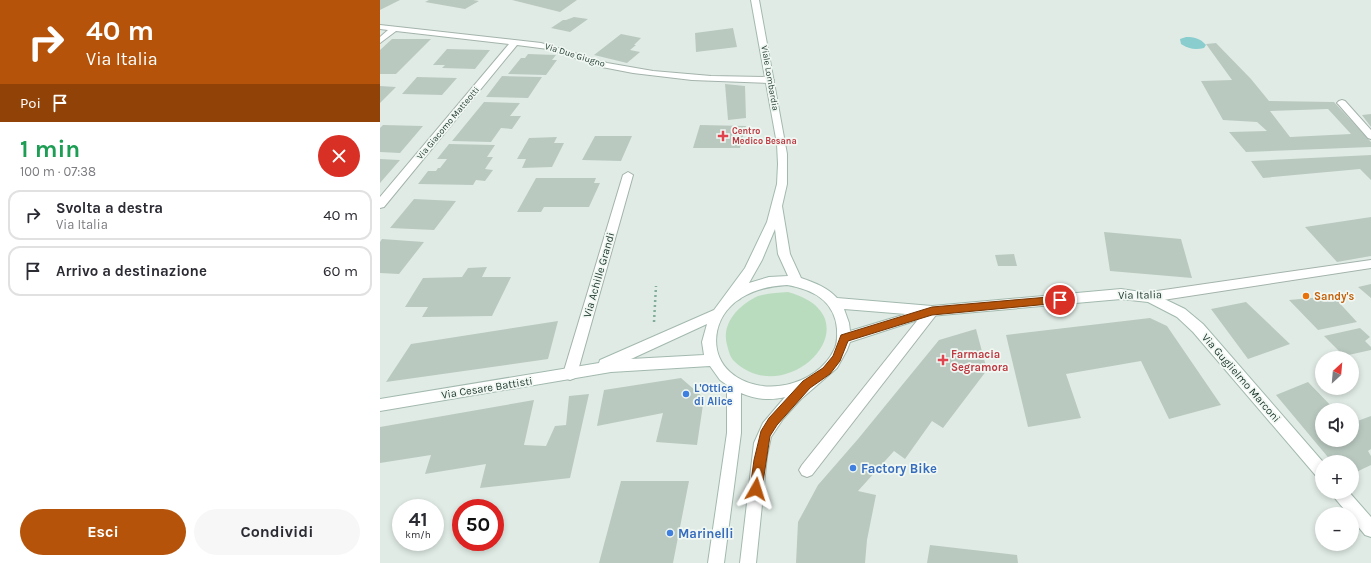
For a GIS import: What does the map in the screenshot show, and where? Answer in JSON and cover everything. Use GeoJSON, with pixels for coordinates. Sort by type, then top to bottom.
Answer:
{"type":"FeatureCollection","features":[{"type":"Feature","properties":{"kind":"street","name":"Viale Lombardia"},"geometry":{"type":"LineString","coordinates":[[755,0],[784,156],[783,179],[778,204],[758,257],[731,299],[717,314],[710,330],[709,350],[717,369],[734,384],[754,391],[774,393],[806,385]]}},
{"type":"Feature","properties":{"kind":"street","name":"Via Due Giugno"},"geometry":{"type":"LineString","coordinates":[[380,27],[541,45],[563,50],[593,62],[614,67],[655,73],[724,80],[770,80]]}},
{"type":"Feature","properties":{"kind":"street"},"geometry":{"type":"LineString","coordinates":[[380,42],[395,28]]}},
{"type":"Feature","properties":{"kind":"street","name":"Via Giacomo Matteotti"},"geometry":{"type":"LineString","coordinates":[[380,204],[515,42]]}},
{"type":"Feature","properties":{"kind":"street"},"geometry":{"type":"LineString","coordinates":[[1342,103],[1371,136]]}},
{"type":"Feature","properties":{"kind":"street","name":"Via Achille Grandi"},"geometry":{"type":"LineString","coordinates":[[570,374],[628,175]]}},
{"type":"Feature","properties":{"kind":"street","name":"Viale Lombardia"},"geometry":{"type":"LineString","coordinates":[[778,204],[784,254],[796,281]]}},
{"type":"Feature","properties":{"kind":"street","name":"Via Italia"},"geometry":{"type":"LineString","coordinates":[[835,303],[932,311],[1120,294],[1150,297],[1371,264]]}},
{"type":"Feature","properties":{"kind":"street","name":"Viale Lombardia"},"geometry":{"type":"LineString","coordinates":[[731,299],[743,291],[763,283],[775,281],[796,281],[823,292],[835,303],[844,320],[844,338],[837,358],[826,371],[806,385],[773,421],[764,434],[759,460],[748,563]]}},
{"type":"Feature","properties":{"kind":"street","name":"Via Guglielmo Marconi"},"geometry":{"type":"LineString","coordinates":[[1150,297],[1181,313],[1198,328],[1315,464]]}},
{"type":"Feature","properties":{"kind":"street"},"geometry":{"type":"LineString","coordinates":[[807,470],[932,311]]}},
{"type":"Feature","properties":{"kind":"street","name":"Via Italia"},"geometry":{"type":"LineString","coordinates":[[844,338],[932,311]]}},
{"type":"Feature","properties":{"kind":"street","name":"Via Cesare Battisti"},"geometry":{"type":"LineString","coordinates":[[593,369],[717,314]]}},
{"type":"Feature","properties":{"kind":"street","name":"Via Cesare Battisti"},"geometry":{"type":"LineString","coordinates":[[380,405],[593,369],[652,363],[714,360]]}},
{"type":"Feature","properties":{"kind":"street"},"geometry":{"type":"LineString","coordinates":[[716,563],[734,433],[734,384]]}},
{"type":"Feature","properties":{"kind":"street"},"geometry":{"type":"LineString","coordinates":[[1345,499],[1371,529]]}},
{"type":"Feature","properties":{"kind":"green space"},"geometry":{"type":"Polygon","coordinates":[[[788,292],[814,304],[826,321],[825,339],[815,355],[799,369],[778,376],[756,374],[734,361],[731,356],[726,337],[729,322],[744,304],[758,296],[788,292]]]}},
{"type":"Feature","properties":{"kind":"water"},"geometry":{"type":"Polygon","coordinates":[[[1186,37],[1197,38],[1206,45],[1201,49],[1192,49],[1187,47],[1181,44],[1180,39],[1186,37]]]}},
{"type":"Feature","properties":{"kind":"building"},"geometry":{"type":"Polygon","coordinates":[[[380,0],[400,0],[380,10],[380,0]]]}},
{"type":"Feature","properties":{"kind":"building"},"geometry":{"type":"Polygon","coordinates":[[[429,0],[479,1],[465,9],[425,2],[429,0]]]}},
{"type":"Feature","properties":{"kind":"building"},"geometry":{"type":"Polygon","coordinates":[[[512,0],[577,0],[560,12],[512,0]]]}},
{"type":"Feature","properties":{"kind":"building"},"geometry":{"type":"Polygon","coordinates":[[[574,17],[588,19],[570,32],[551,28],[563,20],[574,17]]]}},
{"type":"Feature","properties":{"kind":"building"},"geometry":{"type":"Polygon","coordinates":[[[733,28],[737,47],[696,52],[695,33],[733,28]]]}},
{"type":"Feature","properties":{"kind":"building"},"geometry":{"type":"Polygon","coordinates":[[[621,34],[641,38],[630,50],[640,52],[627,63],[594,55],[621,34]]]}},
{"type":"Feature","properties":{"kind":"building"},"geometry":{"type":"Polygon","coordinates":[[[392,39],[431,39],[396,74],[380,74],[380,50],[392,39]]]}},
{"type":"Feature","properties":{"kind":"building"},"geometry":{"type":"Polygon","coordinates":[[[1216,43],[1251,79],[1269,101],[1334,102],[1371,142],[1371,147],[1246,152],[1229,132],[1267,131],[1257,122],[1223,120],[1201,81],[1232,80],[1206,44],[1216,43]],[[1328,109],[1270,111],[1290,137],[1351,134],[1328,109]]]}},
{"type":"Feature","properties":{"kind":"building"},"geometry":{"type":"Polygon","coordinates":[[[447,49],[490,50],[475,69],[442,68],[445,65],[433,65],[447,49]]]}},
{"type":"Feature","properties":{"kind":"building"},"geometry":{"type":"Polygon","coordinates":[[[528,54],[556,55],[552,60],[557,60],[546,75],[508,74],[521,58],[525,58],[528,54]]]}},
{"type":"Feature","properties":{"kind":"building"},"geometry":{"type":"Polygon","coordinates":[[[502,76],[542,77],[528,98],[486,97],[502,76]]]}},
{"type":"Feature","properties":{"kind":"building"},"geometry":{"type":"Polygon","coordinates":[[[417,77],[457,78],[442,95],[402,94],[417,77]]]}},
{"type":"Feature","properties":{"kind":"building"},"geometry":{"type":"Polygon","coordinates":[[[725,84],[745,86],[746,118],[728,120],[725,84]]]}},
{"type":"Feature","properties":{"kind":"building"},"geometry":{"type":"Polygon","coordinates":[[[380,86],[396,87],[380,103],[380,86]]]}},
{"type":"Feature","properties":{"kind":"building"},"geometry":{"type":"Polygon","coordinates":[[[484,102],[520,103],[510,116],[521,116],[512,129],[501,128],[491,142],[452,141],[484,102]]]}},
{"type":"Feature","properties":{"kind":"building"},"geometry":{"type":"Polygon","coordinates":[[[1371,114],[1371,127],[1362,115],[1371,114]]]}},
{"type":"Feature","properties":{"kind":"building"},"geometry":{"type":"Polygon","coordinates":[[[383,125],[423,126],[400,153],[380,152],[380,128],[383,125]]]}},
{"type":"Feature","properties":{"kind":"building"},"geometry":{"type":"Polygon","coordinates":[[[700,125],[746,126],[740,148],[693,148],[700,125]]]}},
{"type":"Feature","properties":{"kind":"building"},"geometry":{"type":"Polygon","coordinates":[[[595,136],[632,136],[621,161],[582,160],[595,136]]]}},
{"type":"Feature","properties":{"kind":"building"},"geometry":{"type":"Polygon","coordinates":[[[557,137],[554,143],[564,143],[552,167],[522,168],[526,159],[517,159],[529,138],[557,137]]]}},
{"type":"Feature","properties":{"kind":"building"},"geometry":{"type":"Polygon","coordinates":[[[449,144],[495,145],[487,157],[493,157],[485,169],[493,170],[485,181],[476,180],[473,185],[418,184],[428,171],[436,171],[447,159],[437,159],[449,144]]]}},
{"type":"Feature","properties":{"kind":"building"},"geometry":{"type":"Polygon","coordinates":[[[1371,155],[1371,180],[1360,169],[1263,178],[1251,161],[1371,155]]]}},
{"type":"Feature","properties":{"kind":"building"},"geometry":{"type":"Polygon","coordinates":[[[380,159],[400,160],[380,183],[380,159]]]}},
{"type":"Feature","properties":{"kind":"building"},"geometry":{"type":"Polygon","coordinates":[[[536,178],[596,178],[594,183],[600,183],[589,207],[544,207],[541,212],[517,212],[536,178]]]}},
{"type":"Feature","properties":{"kind":"building"},"geometry":{"type":"Polygon","coordinates":[[[414,199],[456,201],[434,230],[390,228],[414,199]]]}},
{"type":"Feature","properties":{"kind":"building"},"geometry":{"type":"Polygon","coordinates":[[[1371,217],[1371,256],[1337,262],[1305,227],[1371,217]]]}},
{"type":"Feature","properties":{"kind":"building"},"geometry":{"type":"Polygon","coordinates":[[[1104,232],[1181,239],[1192,278],[1110,271],[1104,232]]]}},
{"type":"Feature","properties":{"kind":"building"},"geometry":{"type":"Polygon","coordinates":[[[382,239],[424,242],[399,274],[380,273],[380,242],[382,239]]]}},
{"type":"Feature","properties":{"kind":"building"},"geometry":{"type":"Polygon","coordinates":[[[1014,254],[1017,266],[998,266],[995,255],[1014,254]]]}},
{"type":"Feature","properties":{"kind":"building"},"geometry":{"type":"Polygon","coordinates":[[[487,267],[482,277],[511,277],[492,316],[422,317],[428,307],[405,307],[423,278],[462,277],[468,268],[487,267]]]}},
{"type":"Feature","properties":{"kind":"building"},"geometry":{"type":"Polygon","coordinates":[[[1371,284],[1371,298],[1358,287],[1371,284]]]}},
{"type":"Feature","properties":{"kind":"building"},"geometry":{"type":"Polygon","coordinates":[[[1333,296],[1357,322],[1318,330],[1289,300],[1333,296]]]}},
{"type":"Feature","properties":{"kind":"building"},"geometry":{"type":"Polygon","coordinates":[[[1246,302],[1290,344],[1248,359],[1211,309],[1246,302]]]}},
{"type":"Feature","properties":{"kind":"building"},"geometry":{"type":"Polygon","coordinates":[[[1150,318],[1167,326],[1221,405],[1169,419],[1141,361],[1066,374],[1081,418],[1028,427],[1006,335],[1150,318]]]}},
{"type":"Feature","properties":{"kind":"building"},"geometry":{"type":"Polygon","coordinates":[[[558,321],[548,359],[386,382],[411,344],[558,321]]]}},
{"type":"Feature","properties":{"kind":"building"},"geometry":{"type":"Polygon","coordinates":[[[1360,328],[1370,337],[1365,341],[1371,347],[1371,350],[1359,353],[1359,351],[1339,351],[1324,336],[1360,328]]]}},
{"type":"Feature","properties":{"kind":"building"},"geometry":{"type":"Polygon","coordinates":[[[976,329],[987,370],[943,428],[932,421],[905,459],[894,451],[858,491],[876,495],[867,540],[865,563],[796,563],[798,522],[818,485],[858,439],[939,340],[976,329]]]}},
{"type":"Feature","properties":{"kind":"building"},"geometry":{"type":"Polygon","coordinates":[[[681,378],[704,398],[697,445],[656,442],[663,413],[597,426],[604,390],[681,378]]]}},
{"type":"Feature","properties":{"kind":"building"},"geometry":{"type":"Polygon","coordinates":[[[1308,382],[1315,389],[1315,395],[1321,395],[1328,403],[1315,403],[1315,442],[1276,395],[1308,382]]]}},
{"type":"Feature","properties":{"kind":"building"},"geometry":{"type":"Polygon","coordinates":[[[589,394],[570,478],[480,488],[486,464],[425,474],[431,455],[380,463],[380,427],[534,400],[524,445],[546,446],[555,426],[566,425],[569,396],[589,394]]]}},
{"type":"Feature","properties":{"kind":"building"},"geometry":{"type":"Polygon","coordinates":[[[1371,416],[1371,449],[1368,451],[1371,456],[1371,465],[1359,471],[1359,455],[1326,455],[1319,447],[1359,447],[1359,420],[1371,416]]]}},
{"type":"Feature","properties":{"kind":"building"},"geometry":{"type":"Polygon","coordinates":[[[621,481],[689,481],[673,563],[599,563],[621,481]]]}},
{"type":"Feature","properties":{"kind":"building"},"geometry":{"type":"Polygon","coordinates":[[[930,545],[1017,555],[1018,563],[927,563],[930,545]]]}},
{"type":"Feature","properties":{"kind":"place","name":"Centro Medico Besana"},"geometry":{"type":"Point","coordinates":[723,136]}},
{"type":"Feature","properties":{"kind":"place","name":"Sandy's"},"geometry":{"type":"Point","coordinates":[1306,296]}},
{"type":"Feature","properties":{"kind":"place","name":"Farmacia Segramora"},"geometry":{"type":"Point","coordinates":[943,360]}},
{"type":"Feature","properties":{"kind":"place","name":"L'Ottica di Alice"},"geometry":{"type":"Point","coordinates":[686,394]}},
{"type":"Feature","properties":{"kind":"place","name":"Factory Bike"},"geometry":{"type":"Point","coordinates":[853,468]}},
{"type":"Feature","properties":{"kind":"place","name":"Marinelli"},"geometry":{"type":"Point","coordinates":[670,533]}},
{"type":"Feature","properties":{"kind":"route"},"geometry":{"type":"LineString","coordinates":[[756,489],[759,460],[764,434],[773,421],[806,385],[826,371],[837,358],[844,338],[932,311],[998,304],[1060,300]]}}]}
